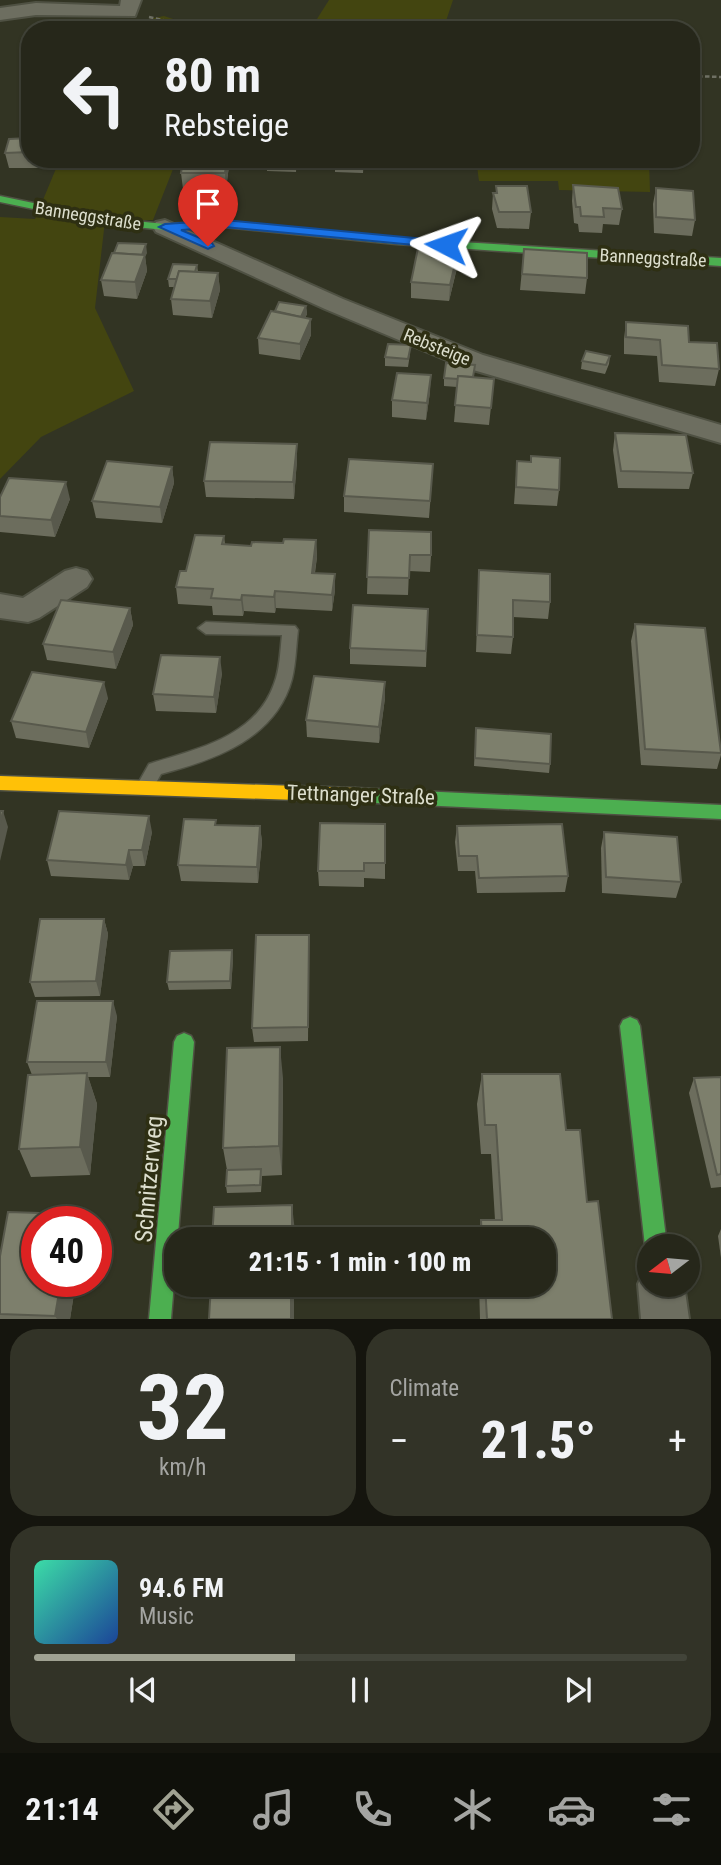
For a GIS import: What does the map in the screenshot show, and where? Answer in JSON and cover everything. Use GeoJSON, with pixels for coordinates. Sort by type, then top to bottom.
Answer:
{"type":"FeatureCollection","features":[{"type":"Feature","properties":{"kind":"street"},"geometry":{"type":"LineString","coordinates":[[0,14],[36,9],[129,6]]}},
{"type":"Feature","properties":{"kind":"street","name":"Banneggstraße"},"geometry":{"type":"LineString","coordinates":[[0,199],[105,221],[165,227],[224,224],[396,242],[721,262]]}},
{"type":"Feature","properties":{"kind":"street","name":"Rebsteige"},"geometry":{"type":"LineString","coordinates":[[165,227],[334,304],[473,361],[721,435]]}},
{"type":"Feature","properties":{"kind":"street"},"geometry":{"type":"LineString","coordinates":[[0,606],[28,610],[76,579]]}},
{"type":"Feature","properties":{"kind":"street","name":"Tettnanger Straße"},"geometry":{"type":"LineString","coordinates":[[0,783],[721,811]]}},
{"type":"Feature","properties":{"kind":"street"},"geometry":{"type":"LineString","coordinates":[[630,1026],[655,1234]]}},
{"type":"Feature","properties":{"kind":"street","name":"Schnitzerweg"},"geometry":{"type":"LineString","coordinates":[[160,1319],[184,1042]]}},
{"type":"Feature","properties":{"kind":"street"},"geometry":{"type":"LineString","coordinates":[[662,1297],[665,1319]]}},
{"type":"Feature","properties":{"kind":"lane"},"geometry":{"type":"LineString","coordinates":[[145,787],[155,769],[203,757],[240,739],[265,716],[282,687],[290,630],[206,628]]}},
{"type":"Feature","properties":{"kind":"path"},"geometry":{"type":"LineString","coordinates":[[129,6],[180,21]]}},
{"type":"Feature","properties":{"kind":"path"},"geometry":{"type":"LineString","coordinates":[[700,76],[721,77]]}},
{"type":"Feature","properties":{"kind":"shaded area"},"geometry":{"type":"Polygon","coordinates":[[[329,0],[453,0],[446,21],[316,21],[329,0]]]}},
{"type":"Feature","properties":{"kind":"shaded area"},"geometry":{"type":"Polygon","coordinates":[[[164,16],[179,21],[140,21],[164,16]]]}},
{"type":"Feature","properties":{"kind":"shaded area"},"geometry":{"type":"Polygon","coordinates":[[[56,168],[173,168],[153,220],[105,221],[95,308],[134,391],[41,437],[0,479],[0,217],[35,219],[56,168]]]}},
{"type":"Feature","properties":{"kind":"shaded area"},"geometry":{"type":"Polygon","coordinates":[[[477,168],[649,168],[650,192],[559,190],[558,181],[479,181],[477,168]]]}},
{"type":"Feature","properties":{"kind":"building"},"geometry":{"type":"Polygon","coordinates":[[[21,138],[21,152],[5,153],[9,139],[21,138]]]}},
{"type":"Feature","properties":{"kind":"building"},"geometry":{"type":"Polygon","coordinates":[[[182,168],[226,168],[225,173],[181,173],[182,168]]]}},
{"type":"Feature","properties":{"kind":"building"},"geometry":{"type":"Polygon","coordinates":[[[573,185],[618,188],[622,209],[603,208],[604,217],[581,216],[580,207],[576,207],[573,185]]]}},
{"type":"Feature","properties":{"kind":"building"},"geometry":{"type":"Polygon","coordinates":[[[496,186],[527,186],[531,212],[499,212],[493,193],[497,193],[496,186]]]}},
{"type":"Feature","properties":{"kind":"building"},"geometry":{"type":"Polygon","coordinates":[[[656,188],[693,191],[695,220],[656,217],[656,188]]]}},
{"type":"Feature","properties":{"kind":"building"},"geometry":{"type":"Polygon","coordinates":[[[118,243],[146,244],[142,255],[114,253],[118,243]]]}},
{"type":"Feature","properties":{"kind":"building"},"geometry":{"type":"Polygon","coordinates":[[[418,248],[458,251],[450,285],[411,282],[418,248]]]}},
{"type":"Feature","properties":{"kind":"building"},"geometry":{"type":"Polygon","coordinates":[[[436,248],[464,250],[463,262],[457,262],[458,251],[436,248]]]}},
{"type":"Feature","properties":{"kind":"building"},"geometry":{"type":"Polygon","coordinates":[[[524,249],[587,253],[587,278],[522,274],[524,249]]]}},
{"type":"Feature","properties":{"kind":"building"},"geometry":{"type":"Polygon","coordinates":[[[112,253],[145,255],[135,282],[101,280],[112,253]]]}},
{"type":"Feature","properties":{"kind":"building"},"geometry":{"type":"Polygon","coordinates":[[[173,264],[197,265],[195,272],[179,271],[177,279],[168,279],[173,264]]]}},
{"type":"Feature","properties":{"kind":"building"},"geometry":{"type":"Polygon","coordinates":[[[179,271],[218,273],[210,301],[171,299],[179,271]]]}},
{"type":"Feature","properties":{"kind":"building"},"geometry":{"type":"Polygon","coordinates":[[[279,302],[306,306],[301,317],[275,311],[279,302]]]}},
{"type":"Feature","properties":{"kind":"building"},"geometry":{"type":"Polygon","coordinates":[[[271,311],[311,319],[300,344],[258,338],[271,311]]]}},
{"type":"Feature","properties":{"kind":"building"},"geometry":{"type":"Polygon","coordinates":[[[626,322],[688,326],[689,342],[717,343],[719,369],[662,365],[660,340],[626,337],[626,322]]]}},
{"type":"Feature","properties":{"kind":"building"},"geometry":{"type":"Polygon","coordinates":[[[388,344],[411,345],[408,359],[385,357],[388,344]]]}},
{"type":"Feature","properties":{"kind":"building"},"geometry":{"type":"Polygon","coordinates":[[[586,351],[610,356],[606,365],[582,361],[586,351]]]}},
{"type":"Feature","properties":{"kind":"building"},"geometry":{"type":"Polygon","coordinates":[[[446,363],[475,365],[473,377],[444,378],[446,363]]]}},
{"type":"Feature","properties":{"kind":"building"},"geometry":{"type":"Polygon","coordinates":[[[397,373],[431,375],[427,403],[392,400],[397,373]]]}},
{"type":"Feature","properties":{"kind":"building"},"geometry":{"type":"Polygon","coordinates":[[[458,376],[494,379],[491,408],[455,405],[458,376]]]}},
{"type":"Feature","properties":{"kind":"building"},"geometry":{"type":"Polygon","coordinates":[[[615,433],[686,435],[693,473],[621,471],[615,433]]]}},
{"type":"Feature","properties":{"kind":"building"},"geometry":{"type":"Polygon","coordinates":[[[210,442],[297,444],[293,482],[204,481],[210,442]]]}},
{"type":"Feature","properties":{"kind":"building"},"geometry":{"type":"Polygon","coordinates":[[[531,456],[560,458],[559,490],[516,487],[517,461],[531,462],[531,456]]]}},
{"type":"Feature","properties":{"kind":"building"},"geometry":{"type":"Polygon","coordinates":[[[349,459],[433,464],[430,501],[344,496],[349,459]]]}},
{"type":"Feature","properties":{"kind":"building"},"geometry":{"type":"Polygon","coordinates":[[[107,461],[172,467],[160,507],[92,501],[107,461]]]}},
{"type":"Feature","properties":{"kind":"building"},"geometry":{"type":"Polygon","coordinates":[[[9,478],[66,482],[51,520],[0,516],[0,497],[9,478]]]}},
{"type":"Feature","properties":{"kind":"building"},"geometry":{"type":"Polygon","coordinates":[[[369,530],[431,532],[431,555],[410,555],[409,578],[367,577],[369,530]]]}},
{"type":"Feature","properties":{"kind":"building"},"geometry":{"type":"Polygon","coordinates":[[[195,535],[224,536],[222,544],[251,546],[252,542],[283,543],[284,539],[316,540],[312,573],[335,574],[332,595],[275,591],[274,597],[242,595],[241,600],[211,598],[213,589],[176,587],[180,571],[186,571],[195,535]]]}},
{"type":"Feature","properties":{"kind":"building"},"geometry":{"type":"Polygon","coordinates":[[[479,570],[550,574],[550,602],[513,600],[513,637],[477,635],[479,570]]]}},
{"type":"Feature","properties":{"kind":"building"},"geometry":{"type":"Polygon","coordinates":[[[61,600],[130,608],[113,652],[43,644],[61,600]]]}},
{"type":"Feature","properties":{"kind":"building"},"geometry":{"type":"Polygon","coordinates":[[[353,605],[428,609],[426,651],[350,648],[353,605]]]}},
{"type":"Feature","properties":{"kind":"building"},"geometry":{"type":"Polygon","coordinates":[[[635,624],[705,628],[721,753],[645,749],[635,624]]]}},
{"type":"Feature","properties":{"kind":"building"},"geometry":{"type":"Polygon","coordinates":[[[161,655],[220,657],[214,697],[153,694],[161,655]]]}},
{"type":"Feature","properties":{"kind":"building"},"geometry":{"type":"Polygon","coordinates":[[[32,672],[104,682],[86,732],[11,721],[32,672]]]}},
{"type":"Feature","properties":{"kind":"building"},"geometry":{"type":"Polygon","coordinates":[[[314,676],[385,682],[379,727],[306,720],[314,676]]]}},
{"type":"Feature","properties":{"kind":"building"},"geometry":{"type":"Polygon","coordinates":[[[476,728],[551,734],[550,764],[475,758],[476,728]]]}},
{"type":"Feature","properties":{"kind":"building"},"geometry":{"type":"Polygon","coordinates":[[[59,811],[149,816],[142,850],[129,850],[126,865],[47,860],[59,811]]]}},
{"type":"Feature","properties":{"kind":"building"},"geometry":{"type":"Polygon","coordinates":[[[184,819],[216,820],[215,825],[260,826],[257,867],[178,865],[184,819]]]}},
{"type":"Feature","properties":{"kind":"building"},"geometry":{"type":"Polygon","coordinates":[[[320,823],[385,824],[385,863],[364,863],[364,871],[318,871],[320,823]]]}},
{"type":"Feature","properties":{"kind":"building"},"geometry":{"type":"Polygon","coordinates":[[[562,824],[568,876],[479,878],[477,856],[459,856],[457,826],[562,824]]]}},
{"type":"Feature","properties":{"kind":"building"},"geometry":{"type":"Polygon","coordinates":[[[604,832],[677,837],[681,882],[606,877],[604,832]]]}},
{"type":"Feature","properties":{"kind":"building"},"geometry":{"type":"Polygon","coordinates":[[[40,919],[104,919],[96,981],[30,982],[40,919]]]}},
{"type":"Feature","properties":{"kind":"building"},"geometry":{"type":"Polygon","coordinates":[[[256,935],[309,935],[308,1027],[252,1028],[256,935]]]}},
{"type":"Feature","properties":{"kind":"building"},"geometry":{"type":"Polygon","coordinates":[[[232,950],[230,981],[167,982],[170,951],[232,950]]]}},
{"type":"Feature","properties":{"kind":"building"},"geometry":{"type":"Polygon","coordinates":[[[37,1001],[113,1001],[106,1062],[27,1062],[37,1001]]]}},
{"type":"Feature","properties":{"kind":"building"},"geometry":{"type":"Polygon","coordinates":[[[280,1047],[279,1146],[223,1148],[227,1048],[280,1047]]]}},
{"type":"Feature","properties":{"kind":"building"},"geometry":{"type":"Polygon","coordinates":[[[87,1073],[80,1147],[19,1149],[28,1075],[87,1073]]]}},
{"type":"Feature","properties":{"kind":"building"},"geometry":{"type":"Polygon","coordinates":[[[482,1074],[560,1074],[566,1130],[580,1130],[587,1202],[598,1201],[612,1319],[487,1319],[486,1297],[556,1297],[556,1227],[481,1227],[481,1220],[502,1220],[496,1125],[485,1125],[482,1074]]]}},
{"type":"Feature","properties":{"kind":"building"},"geometry":{"type":"Polygon","coordinates":[[[721,1077],[721,1174],[717,1175],[694,1078],[721,1077]]]}},
{"type":"Feature","properties":{"kind":"building"},"geometry":{"type":"Polygon","coordinates":[[[261,1169],[260,1185],[226,1186],[227,1170],[261,1169]]]}},
{"type":"Feature","properties":{"kind":"building"},"geometry":{"type":"Polygon","coordinates":[[[292,1205],[292,1227],[213,1227],[214,1207],[292,1205]]]}},
{"type":"Feature","properties":{"kind":"building"},"geometry":{"type":"Polygon","coordinates":[[[8,1212],[21,1212],[21,1297],[58,1297],[55,1316],[0,1314],[0,1256],[8,1212]]]}},
{"type":"Feature","properties":{"kind":"building"},"geometry":{"type":"Polygon","coordinates":[[[210,1297],[291,1297],[291,1319],[209,1319],[210,1297]]]}},
{"type":"Feature","properties":{"kind":"traffic: fast"},"geometry":{"type":"LineString","coordinates":[[0,199],[105,221],[165,227],[224,224],[396,241],[721,262]]}},
{"type":"Feature","properties":{"kind":"traffic: fast"},"geometry":{"type":"LineString","coordinates":[[355,795],[721,812]]}},
{"type":"Feature","properties":{"kind":"traffic: fast"},"geometry":{"type":"LineString","coordinates":[[630,1026],[655,1234]]}},
{"type":"Feature","properties":{"kind":"traffic: fast"},"geometry":{"type":"LineString","coordinates":[[160,1319],[184,1042]]}},
{"type":"Feature","properties":{"kind":"traffic: slow"},"geometry":{"type":"LineString","coordinates":[[0,783],[355,795]]}},
{"type":"Feature","properties":{"kind":"route"},"geometry":{"type":"LineString","coordinates":[[208,246],[165,227],[224,224],[446,245]]}}]}
